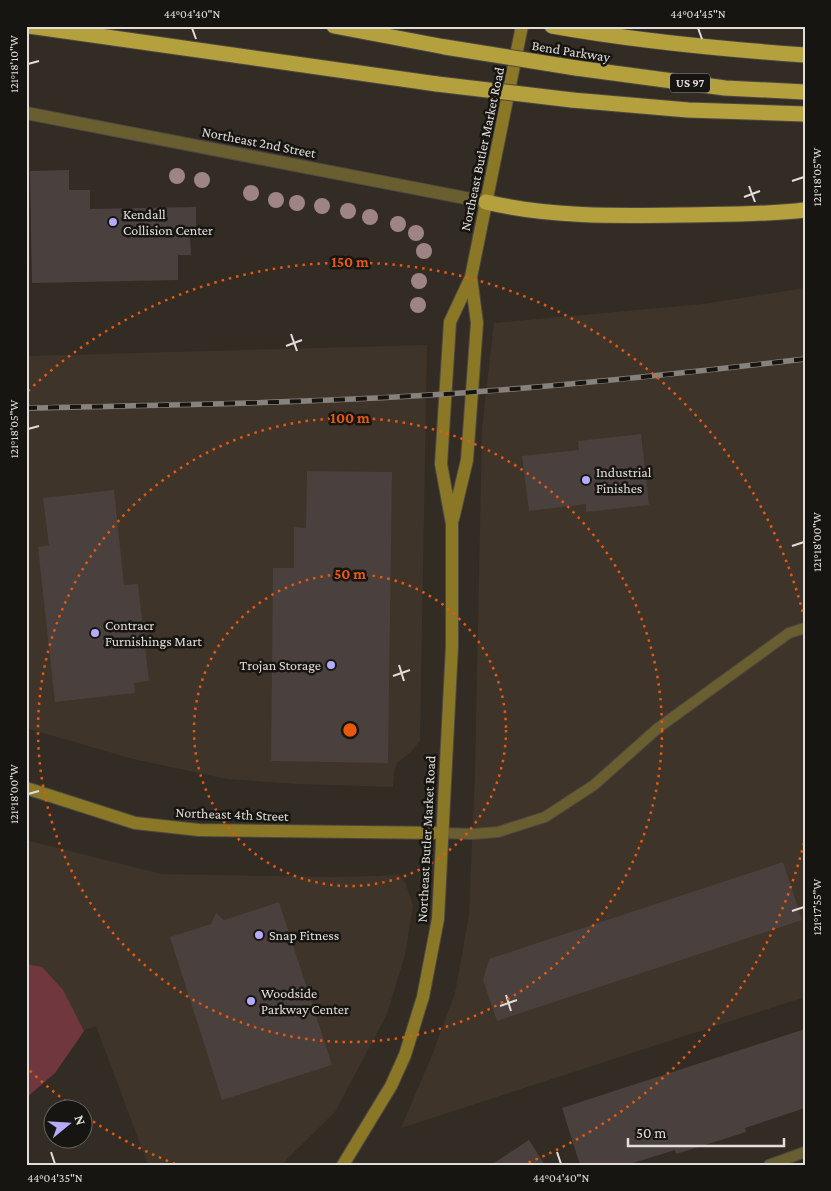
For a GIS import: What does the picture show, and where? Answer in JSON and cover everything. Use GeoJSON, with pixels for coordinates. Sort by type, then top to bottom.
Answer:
{"type":"FeatureCollection","features":[{"type":"Feature","properties":{"kind":"highway"},"geometry":{"type":"LineString","coordinates":[[29,26],[437,84],[572,100],[688,110],[805,114]]}},
{"type":"Feature","properties":{"kind":"highway","name":"Bend Parkway"},"geometry":{"type":"LineString","coordinates":[[334,26],[444,47],[576,68],[725,88],[805,92]]}},
{"type":"Feature","properties":{"kind":"highway","name":"Bend Parkway"},"geometry":{"type":"LineString","coordinates":[[552,26],[583,32],[729,50],[805,55]]}},
{"type":"Feature","properties":{"kind":"highway"},"geometry":{"type":"LineString","coordinates":[[486,202],[515,209],[614,216],[772,214],[805,210]]}},
{"type":"Feature","properties":{"kind":"main road","name":"Northeast Butler Market Road"},"geometry":{"type":"LineString","coordinates":[[343,1165],[391,1086],[405,1055],[423,997],[438,919],[452,646],[452,524],[441,464],[450,322],[471,277],[522,26]]}},
{"type":"Feature","properties":{"kind":"main road","name":"Northeast Butler Market Road"},"geometry":{"type":"LineString","coordinates":[[452,524],[467,460],[477,323],[471,277]]}},
{"type":"Feature","properties":{"kind":"main road","name":"Northeast 4th Street"},"geometry":{"type":"LineString","coordinates":[[26,788],[135,823],[167,827],[199,830],[442,833]]}},
{"type":"Feature","properties":{"kind":"street","name":"Northeast 2nd Street"},"geometry":{"type":"LineString","coordinates":[[26,113],[486,202]]}},
{"type":"Feature","properties":{"kind":"lane"},"geometry":{"type":"LineString","coordinates":[[442,833],[473,834],[498,832],[545,816],[594,785],[658,728],[688,706],[789,633],[805,628]]}},
{"type":"Feature","properties":{"kind":"lane"},"geometry":{"type":"LineString","coordinates":[[769,1165],[805,1152]]}},
{"type":"Feature","properties":{"kind":"shaded area"},"geometry":{"type":"Polygon","coordinates":[[[805,288],[805,997],[401,1128],[432,1055],[455,993],[469,915],[475,773],[482,428],[494,323],[703,304],[805,288]]]}},
{"type":"Feature","properties":{"kind":"shaded area"},"geometry":{"type":"Polygon","coordinates":[[[427,345],[420,741],[410,753],[398,762],[394,771],[393,787],[298,784],[227,779],[133,759],[26,728],[26,356],[427,345]]]}},
{"type":"Feature","properties":{"kind":"shaded area"},"geometry":{"type":"Polygon","coordinates":[[[26,840],[161,874],[329,877],[399,874],[406,884],[413,906],[405,955],[387,1014],[335,1112],[283,1165],[148,1165],[96,1026],[26,1052],[26,840]]]}},
{"type":"Feature","properties":{"kind":"shaded area"},"geometry":{"type":"Polygon","coordinates":[[[26,964],[42,967],[63,990],[84,1031],[55,1073],[26,1098],[26,964]]]}},
{"type":"Feature","properties":{"kind":"building","name":"Kendall Collision Center"},"geometry":{"type":"Polygon","coordinates":[[[69,170],[69,190],[90,190],[90,209],[196,207],[196,236],[190,236],[191,255],[178,255],[178,280],[32,283],[30,171],[69,170]]]}},
{"type":"Feature","properties":{"kind":"building","name":"Industrial Finishes"},"geometry":{"type":"Polygon","coordinates":[[[641,434],[649,505],[586,512],[586,504],[529,511],[522,456],[579,450],[578,441],[641,434]]]}},
{"type":"Feature","properties":{"kind":"building","name":"Trojan Storage"},"geometry":{"type":"Polygon","coordinates":[[[307,471],[392,472],[388,763],[271,761],[273,568],[294,568],[294,527],[306,528],[307,471]]]}},
{"type":"Feature","properties":{"kind":"building","name":"Contracr Furnishings Mart"},"geometry":{"type":"Polygon","coordinates":[[[114,490],[124,585],[138,584],[149,681],[134,683],[135,693],[55,702],[38,547],[49,545],[43,498],[114,490]]]}},
{"type":"Feature","properties":{"kind":"building"},"geometry":{"type":"Polygon","coordinates":[[[783,862],[802,920],[497,1021],[483,980],[489,959],[783,862]]]}},
{"type":"Feature","properties":{"kind":"building","name":"Woodside Parkway Center"},"geometry":{"type":"Polygon","coordinates":[[[279,902],[332,1065],[222,1100],[170,937],[211,924],[216,913],[224,920],[279,902]]]}},
{"type":"Feature","properties":{"kind":"building"},"geometry":{"type":"Polygon","coordinates":[[[805,1029],[805,1108],[745,1128],[746,1132],[676,1154],[675,1150],[627,1165],[580,1165],[562,1108],[805,1029]]]}},
{"type":"Feature","properties":{"kind":"building"},"geometry":{"type":"Polygon","coordinates":[[[529,1140],[545,1165],[491,1165],[529,1140]]]}},
{"type":"Feature","properties":{"kind":"railway"},"geometry":{"type":"LineString","coordinates":[[26,408],[288,402],[446,394],[626,379],[805,359]]}},
{"type":"Feature","properties":{"kind":"place","name":"Kendall Collision Center"},"geometry":{"type":"Point","coordinates":[113,222]}},
{"type":"Feature","properties":{"kind":"place","name":"Industrial Finishes"},"geometry":{"type":"Point","coordinates":[586,480]}},
{"type":"Feature","properties":{"kind":"place","name":"Contracr Furnishings Mart"},"geometry":{"type":"Point","coordinates":[95,633]}},
{"type":"Feature","properties":{"kind":"place","name":"Trojan Storage"},"geometry":{"type":"Point","coordinates":[331,665]}},
{"type":"Feature","properties":{"kind":"place","name":"Snap Fitness"},"geometry":{"type":"Point","coordinates":[259,935]}},
{"type":"Feature","properties":{"kind":"place","name":"Woodside Parkway Center"},"geometry":{"type":"Point","coordinates":[251,1001]}}]}
